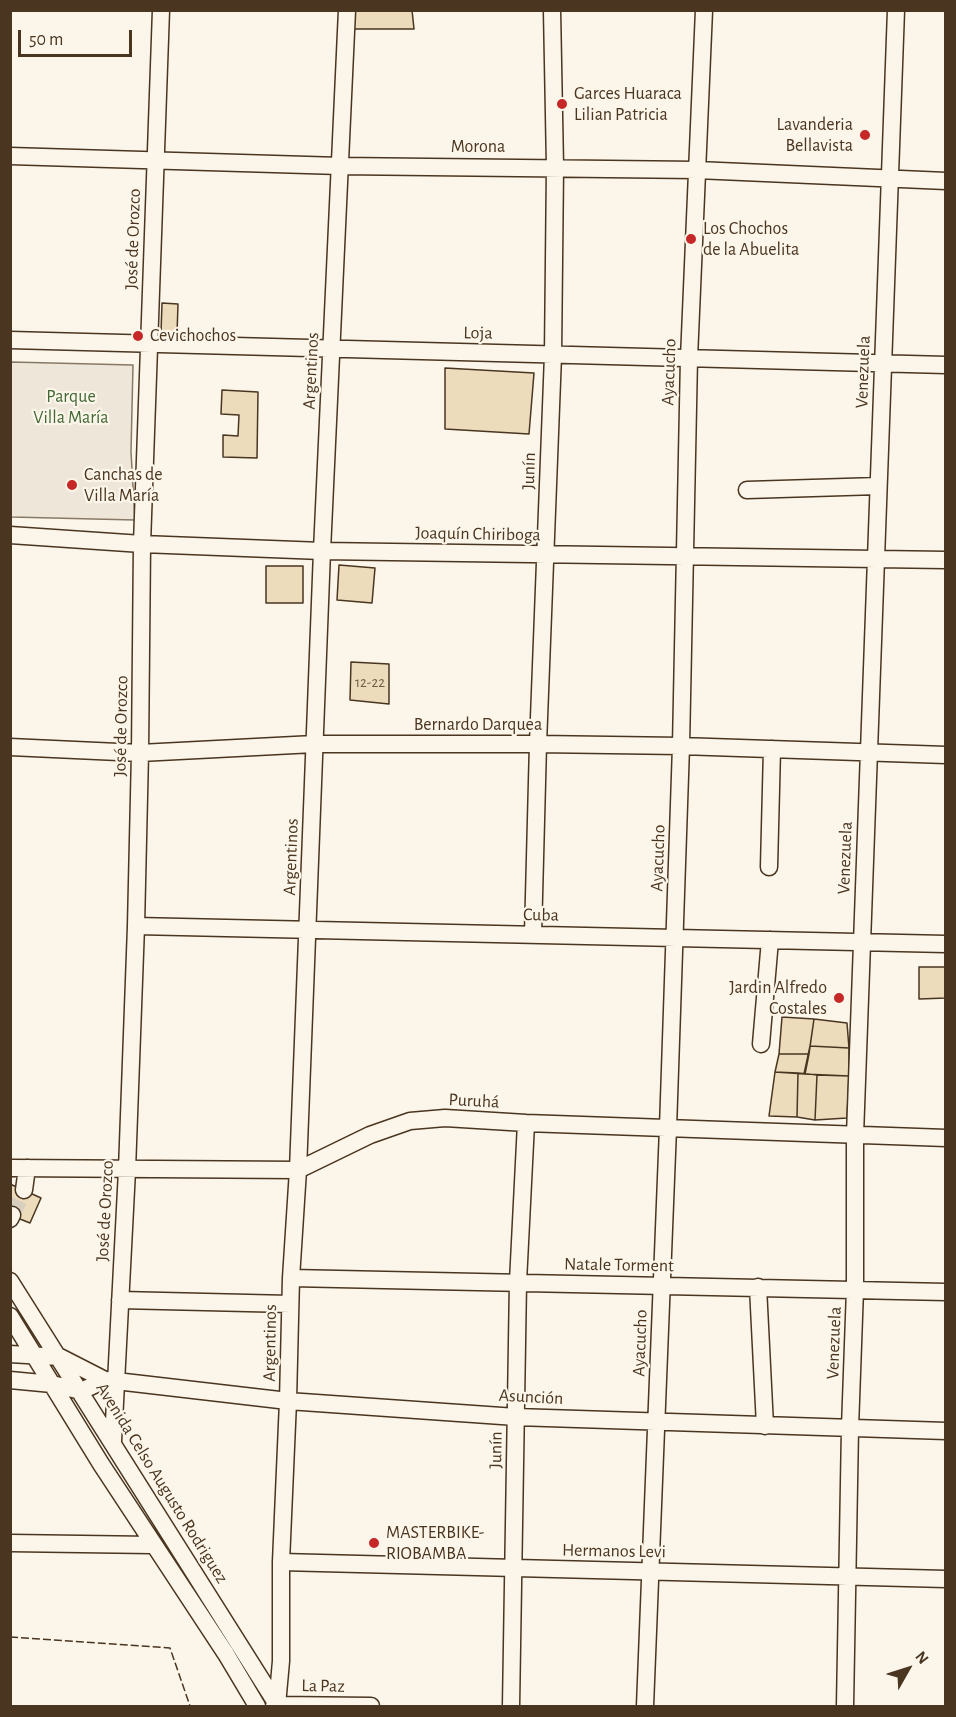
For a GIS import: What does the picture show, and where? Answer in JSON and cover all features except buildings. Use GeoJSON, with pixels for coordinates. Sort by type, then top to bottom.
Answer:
{"type":"FeatureCollection","features":[{"type":"Feature","properties":{"kind":"street","name":"José de Orozco"},"geometry":{"type":"LineString","coordinates":[[113,1441],[111,1380],[120,1300],[136,926],[142,544],[161,10]]}},
{"type":"Feature","properties":{"kind":"street","name":"Argentinos"},"geometry":{"type":"LineString","coordinates":[[276,1706],[281,1661],[281,1562],[291,1278],[298,1170],[322,551],[347,10]]}},
{"type":"Feature","properties":{"kind":"street","name":"Junín"},"geometry":{"type":"LineString","coordinates":[[533,934],[553,355],[555,167],[552,10]]}},
{"type":"Feature","properties":{"kind":"street","name":"Ayacucho"},"geometry":{"type":"LineString","coordinates":[[645,1707],[675,937],[688,358],[704,10]]}},
{"type":"Feature","properties":{"kind":"street","name":"Venezuela"},"geometry":{"type":"LineString","coordinates":[[845,1707],[855,1289],[855,1135],[896,10]]}},
{"type":"Feature","properties":{"kind":"street","name":"Morona"},"geometry":{"type":"LineString","coordinates":[[10,156],[340,166],[697,170],[945,181]]}},
{"type":"Feature","properties":{"kind":"street","name":"Loja"},"geometry":{"type":"LineString","coordinates":[[10,340],[945,365]]}},
{"type":"Feature","properties":{"kind":"street"},"geometry":{"type":"LineString","coordinates":[[747,490],[878,486]]}},
{"type":"Feature","properties":{"kind":"street","name":"Joaquín Chiriboga"},"geometry":{"type":"LineString","coordinates":[[10,535],[142,544],[322,551],[945,560]]}},
{"type":"Feature","properties":{"kind":"street","name":"Bernardo Darquea"},"geometry":{"type":"LineString","coordinates":[[10,747],[140,753],[314,744],[538,744],[681,746],[945,755]]}},
{"type":"Feature","properties":{"kind":"street"},"geometry":{"type":"LineString","coordinates":[[769,867],[772,749]]}},
{"type":"Feature","properties":{"kind":"street","name":"Cuba"},"geometry":{"type":"LineString","coordinates":[[136,926],[945,945]]}},
{"type":"Feature","properties":{"kind":"street"},"geometry":{"type":"LineString","coordinates":[[761,1044],[770,940]]}},
{"type":"Feature","properties":{"kind":"street","name":"Puruhá"},"geometry":{"type":"LineString","coordinates":[[19,1168],[298,1170],[370,1135],[411,1121],[445,1118],[945,1138]]}},
{"type":"Feature","properties":{"kind":"street","name":"Junín"},"geometry":{"type":"LineString","coordinates":[[511,1707],[518,1282],[526,1123]]}},
{"type":"Feature","properties":{"kind":"street"},"geometry":{"type":"LineString","coordinates":[[19,1168],[24,1190]]}},
{"type":"Feature","properties":{"kind":"street","name":"Natale Torment"},"geometry":{"type":"LineString","coordinates":[[291,1278],[945,1292]]}},
{"type":"Feature","properties":{"kind":"street","name":"Avenida Celso Augusto Rodriguez"},"geometry":{"type":"LineString","coordinates":[[10,1281],[113,1441],[276,1706]]}},
{"type":"Feature","properties":{"kind":"street"},"geometry":{"type":"LineString","coordinates":[[758,1287],[765,1426]]}},
{"type":"Feature","properties":{"kind":"street"},"geometry":{"type":"LineString","coordinates":[[120,1300],[290,1304]]}},
{"type":"Feature","properties":{"kind":"street"},"geometry":{"type":"LineString","coordinates":[[10,1316],[152,1545],[225,1654],[257,1707]]}},
{"type":"Feature","properties":{"kind":"street"},"geometry":{"type":"LineString","coordinates":[[10,1354],[60,1357]]}},
{"type":"Feature","properties":{"kind":"street","name":"Asunción"},"geometry":{"type":"LineString","coordinates":[[60,1357],[111,1380],[288,1401],[516,1417],[945,1431]]}},
{"type":"Feature","properties":{"kind":"street"},"geometry":{"type":"LineString","coordinates":[[10,1380],[52,1384],[81,1391],[111,1380]]}},
{"type":"Feature","properties":{"kind":"street"},"geometry":{"type":"LineString","coordinates":[[10,1543],[152,1545]]}},
{"type":"Feature","properties":{"kind":"street","name":"Hermanos Levi"},"geometry":{"type":"LineString","coordinates":[[281,1562],[945,1579]]}},
{"type":"Feature","properties":{"kind":"street","name":"La Paz"},"geometry":{"type":"LineString","coordinates":[[276,1706],[371,1707]]}},
{"type":"Feature","properties":{"kind":"green space","name":"Parque Villa María"},"geometry":{"type":"Polygon","coordinates":[[[11,362],[133,365],[131,452],[135,520],[11,517],[11,362]]]}},
{"type":"Feature","properties":{"kind":"tunnel"},"geometry":{"type":"LineString","coordinates":[[12,1215],[24,1190]]}},
{"type":"Feature","properties":{"kind":"fence"},"geometry":{"type":"LineString","coordinates":[[10,1637],[170,1648],[190,1706]]}},
{"type":"Feature","properties":{"kind":"place","name":"Garces Huaraca Lilian Patricia"},"geometry":{"type":"Point","coordinates":[562,104]}},
{"type":"Feature","properties":{"kind":"place","name":"Lavanderia Bellavista"},"geometry":{"type":"Point","coordinates":[865,135]}},
{"type":"Feature","properties":{"kind":"place","name":"Los Chochos de la Abuelita"},"geometry":{"type":"Point","coordinates":[691,239]}},
{"type":"Feature","properties":{"kind":"place","name":"Cevichochos"},"geometry":{"type":"Point","coordinates":[138,336]}},
{"type":"Feature","properties":{"kind":"place","name":"Canchas de Villa María"},"geometry":{"type":"Point","coordinates":[72,485]}},
{"type":"Feature","properties":{"kind":"place","name":"Jardin Alfredo Costales"},"geometry":{"type":"Point","coordinates":[839,998]}},
{"type":"Feature","properties":{"kind":"place","name":"MASTERBIKE- RIOBAMBA"},"geometry":{"type":"Point","coordinates":[374,1543]}}]}
